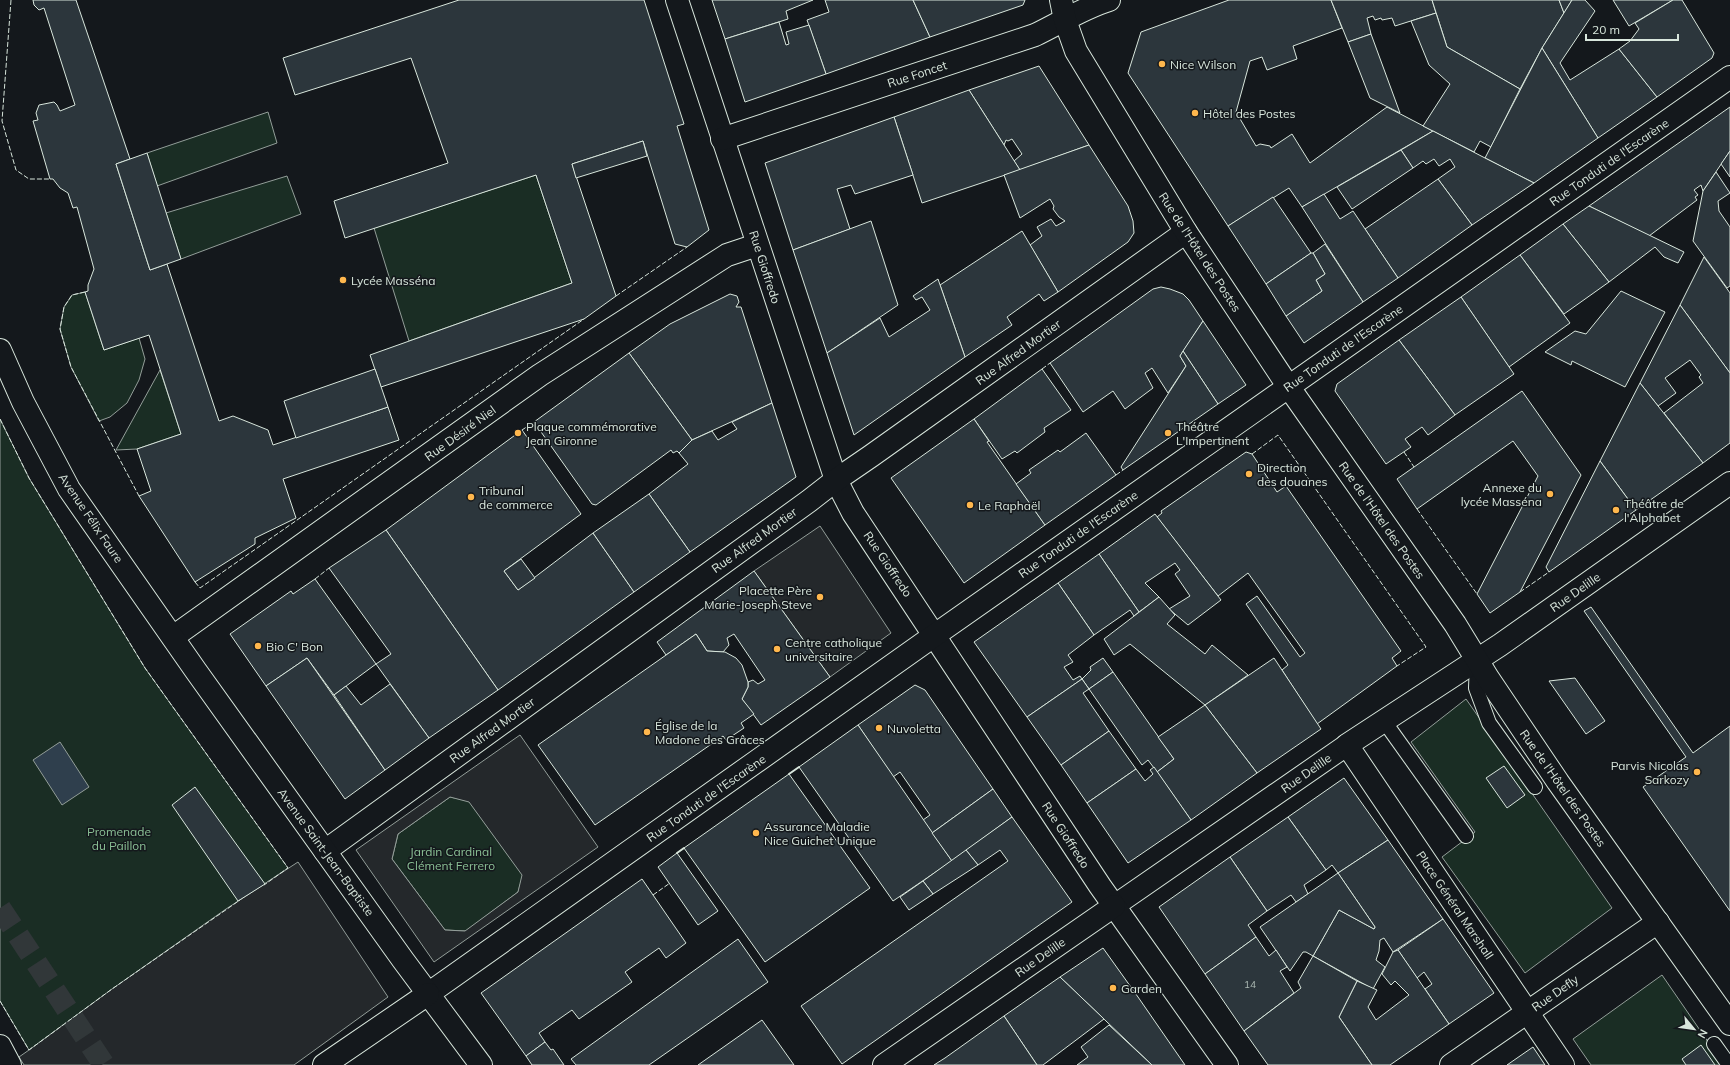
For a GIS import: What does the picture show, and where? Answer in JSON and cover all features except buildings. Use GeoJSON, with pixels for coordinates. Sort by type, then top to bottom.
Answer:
{"type":"FeatureCollection","features":[{"type":"Feature","properties":{"kind":"street","name":"Rue Gioffredo"},"geometry":{"type":"LineString","coordinates":[[677,0],[836,480],[853,513],[1114,906],[1227,1065]]}},
{"type":"Feature","properties":{"kind":"street","name":"Rue Foncet"},"geometry":{"type":"LineString","coordinates":[[722,139],[1035,35],[1063,10],[1080,11],[1109,0]]}},
{"type":"Feature","properties":{"kind":"street","name":"Rue de l'Hôtel des Postes"},"geometry":{"type":"LineString","coordinates":[[1063,10],[1076,51],[1186,232],[1288,386],[1455,624],[1488,678],[1558,782],[1730,1024]]}},
{"type":"Feature","properties":{"kind":"street","name":"Rue Tonduti de l'Escarène"},"geometry":{"type":"LineString","coordinates":[[324,1065],[428,994],[1288,386],[1730,77]]}},
{"type":"Feature","properties":{"kind":"street","name":"Rue Alfred Mortier"},"geometry":{"type":"LineString","coordinates":[[325,851],[836,480],[872,456],[1186,232]]}},
{"type":"Feature","properties":{"kind":"street","name":"Rue Désiré Niel"},"geometry":{"type":"LineString","coordinates":[[173,637],[540,375],[727,255],[757,245]]}},
{"type":"Feature","properties":{"kind":"street","name":"Avenue Félix Faure"},"geometry":{"type":"LineString","coordinates":[[0,350],[23,402],[69,489],[173,637]]}},
{"type":"Feature","properties":{"kind":"street","name":"Rue Delille"},"geometry":{"type":"LineString","coordinates":[[884,1065],[1347,745],[1500,645],[1730,483]]}},
{"type":"Feature","properties":{"kind":"street","name":"Avenue Saint-Jean-Baptiste"},"geometry":{"type":"LineString","coordinates":[[173,637],[325,851],[481,1065]]}},
{"type":"Feature","properties":{"kind":"street","name":"Place Général Marshall"},"geometry":{"type":"LineString","coordinates":[[1347,745],[1526,1013],[1563,1065]]}},
{"type":"Feature","properties":{"kind":"street","name":"Rue Defly"},"geometry":{"type":"LineString","coordinates":[[1451,1065],[1658,922]]}},
{"type":"Feature","properties":{"kind":"street"},"geometry":{"type":"LineString","coordinates":[[0,1046],[10,1065]]}},
{"type":"Feature","properties":{"kind":"lane"},"geometry":{"type":"LineString","coordinates":[[1477,660],[1476,688],[1489,723],[1535,787]]}},
{"type":"Feature","properties":{"kind":"lane"},"geometry":{"type":"LineString","coordinates":[[1384,721],[1466,836]]}},
{"type":"Feature","properties":{"kind":"lane"},"geometry":{"type":"LineString","coordinates":[[1714,1044],[1729,1065]]}},
{"type":"Feature","properties":{"kind":"green space"},"geometry":{"type":"Polygon","coordinates":[[[268,112],[277,143],[157,186],[147,153],[268,112]]]}},
{"type":"Feature","properties":{"kind":"green space"},"geometry":{"type":"Polygon","coordinates":[[[536,175],[572,283],[409,341],[374,228],[536,175]]]}},
{"type":"Feature","properties":{"kind":"green space"},"geometry":{"type":"Polygon","coordinates":[[[287,176],[301,214],[181,259],[166,213],[287,176]]]}},
{"type":"Feature","properties":{"kind":"green space"},"geometry":{"type":"Polygon","coordinates":[[[85,292],[104,350],[139,338],[145,359],[139,380],[127,403],[110,417],[99,421],[71,367],[60,329],[64,307],[72,295],[85,292]]]}},
{"type":"Feature","properties":{"kind":"green space"},"geometry":{"type":"Polygon","coordinates":[[[160,370],[181,434],[137,449],[116,450],[160,370]]]}},
{"type":"Feature","properties":{"kind":"green space","name":"Promenade du Paillon"},"geometry":{"type":"Polygon","coordinates":[[[0,419],[29,478],[145,668],[288,868],[222,912],[29,1050],[0,1001],[0,419]]]}},
{"type":"Feature","properties":{"kind":"green space"},"geometry":{"type":"Polygon","coordinates":[[[1466,699],[1612,908],[1525,973],[1442,857],[1475,832],[1411,742],[1466,699]]]}},
{"type":"Feature","properties":{"kind":"green space","name":"Jardin Cardinal Clément Ferrero"},"geometry":{"type":"Polygon","coordinates":[[[450,797],[469,801],[523,875],[518,892],[466,931],[445,930],[392,859],[398,834],[450,797]]]}},
{"type":"Feature","properties":{"kind":"green space"},"geometry":{"type":"Polygon","coordinates":[[[1662,975],[1724,1065],[1591,1065],[1573,1039],[1662,975]]]}},
{"type":"Feature","properties":{"kind":"shaded area","name":"Placette Père Marie-Joseph Steve"},"geometry":{"type":"Polygon","coordinates":[[[820,526],[891,633],[830,677],[754,571],[820,526]]]}},
{"type":"Feature","properties":{"kind":"shaded area"},"geometry":{"type":"Polygon","coordinates":[[[520,735],[598,847],[434,962],[356,850],[520,735]],[[450,797],[398,834],[392,859],[445,930],[465,931],[518,892],[522,875],[469,802],[450,797]]]}},
{"type":"Feature","properties":{"kind":"shaded area"},"geometry":{"type":"Polygon","coordinates":[[[298,862],[388,997],[294,1065],[24,1065],[19,1057],[112,989],[226,909],[298,862]]]}},
{"type":"Feature","properties":{"kind":"water"},"geometry":{"type":"Polygon","coordinates":[[[60,742],[89,787],[62,805],[33,760],[60,742]]]}},
{"type":"Feature","properties":{"kind":"tunnel"},"geometry":{"type":"LineString","coordinates":[[0,908],[104,1065]]}},
{"type":"Feature","properties":{"kind":"fence"},"geometry":{"type":"LineString","coordinates":[[11,0],[2,121],[16,170],[29,179],[50,179]]}},
{"type":"Feature","properties":{"kind":"fence"},"geometry":{"type":"LineString","coordinates":[[616,296],[687,247]]}},
{"type":"Feature","properties":{"kind":"fence"},"geometry":{"type":"LineString","coordinates":[[85,292],[72,295],[64,307],[60,329],[71,367],[139,496]]}},
{"type":"Feature","properties":{"kind":"fence"},"geometry":{"type":"LineString","coordinates":[[195,582],[200,588],[584,319]]}},
{"type":"Feature","properties":{"kind":"fence"},"geometry":{"type":"LineString","coordinates":[[1042,369],[1050,363]]}},
{"type":"Feature","properties":{"kind":"fence"},"geometry":{"type":"LineString","coordinates":[[0,419],[29,478],[145,668],[288,868],[264,885]]}},
{"type":"Feature","properties":{"kind":"fence"},"geometry":{"type":"LineString","coordinates":[[522,430],[534,422]]}},
{"type":"Feature","properties":{"kind":"fence"},"geometry":{"type":"LineString","coordinates":[[1252,454],[1278,435],[1426,647],[1397,666]]}},
{"type":"Feature","properties":{"kind":"fence"},"geometry":{"type":"LineString","coordinates":[[1404,452],[1414,467]]}},
{"type":"Feature","properties":{"kind":"fence"},"geometry":{"type":"LineString","coordinates":[[1116,475],[1123,470]]}},
{"type":"Feature","properties":{"kind":"fence"},"geometry":{"type":"LineString","coordinates":[[1417,509],[1477,594]]}},
{"type":"Feature","properties":{"kind":"fence"},"geometry":{"type":"LineString","coordinates":[[315,579],[329,568]]}},
{"type":"Feature","properties":{"kind":"fence"},"geometry":{"type":"LineString","coordinates":[[1520,592],[1549,572]]}},
{"type":"Feature","properties":{"kind":"fence"},"geometry":{"type":"LineString","coordinates":[[653,895],[670,883]]}},
{"type":"Feature","properties":{"kind":"fence"},"geometry":{"type":"LineString","coordinates":[[0,1001],[29,1050],[112,989],[240,900]]}},
{"type":"Feature","properties":{"kind":"wall"},"geometry":{"type":"LineString","coordinates":[[789,774],[799,767]]}},
{"type":"Feature","properties":{"kind":"wall"},"geometry":{"type":"LineString","coordinates":[[677,853],[684,848]]}},
{"type":"Feature","properties":{"kind":"place","name":"Nice Wilson"},"geometry":{"type":"Point","coordinates":[1162,64]}},
{"type":"Feature","properties":{"kind":"place","name":"Hôtel des Postes"},"geometry":{"type":"Point","coordinates":[1195,113]}},
{"type":"Feature","properties":{"kind":"place","name":"Lycée Masséna"},"geometry":{"type":"Point","coordinates":[343,280]}},
{"type":"Feature","properties":{"kind":"place","name":"Plaque commémorative Jean Gironne"},"geometry":{"type":"Point","coordinates":[518,433]}},
{"type":"Feature","properties":{"kind":"place","name":"Théâtre L'Impertinent"},"geometry":{"type":"Point","coordinates":[1168,433]}},
{"type":"Feature","properties":{"kind":"place","name":"Direction des douanes"},"geometry":{"type":"Point","coordinates":[1249,474]}},
{"type":"Feature","properties":{"kind":"place","name":"Annexe du lycée Masséna"},"geometry":{"type":"Point","coordinates":[1550,494]}},
{"type":"Feature","properties":{"kind":"place","name":"Tribunal de commerce"},"geometry":{"type":"Point","coordinates":[471,497]}},
{"type":"Feature","properties":{"kind":"place","name":"Le Raphaël"},"geometry":{"type":"Point","coordinates":[970,505]}},
{"type":"Feature","properties":{"kind":"place","name":"Théâtre de l'Alphabet"},"geometry":{"type":"Point","coordinates":[1616,510]}},
{"type":"Feature","properties":{"kind":"place","name":"Placette Père Marie-Joseph Steve"},"geometry":{"type":"Point","coordinates":[820,597]}},
{"type":"Feature","properties":{"kind":"place","name":"Bio C' Bon"},"geometry":{"type":"Point","coordinates":[258,646]}},
{"type":"Feature","properties":{"kind":"place","name":"Centre catholique universitaire"},"geometry":{"type":"Point","coordinates":[777,649]}},
{"type":"Feature","properties":{"kind":"place","name":"Nuvoletta"},"geometry":{"type":"Point","coordinates":[879,728]}},
{"type":"Feature","properties":{"kind":"place","name":"Église de la Madone des Grâces"},"geometry":{"type":"Point","coordinates":[647,732]}},
{"type":"Feature","properties":{"kind":"place","name":"Parvis Nicolas Sarkozy"},"geometry":{"type":"Point","coordinates":[1697,772]}},
{"type":"Feature","properties":{"kind":"place","name":"Assurance Maladie Nice Guichet Unique"},"geometry":{"type":"Point","coordinates":[756,833]}},
{"type":"Feature","properties":{"kind":"place","name":"Garden"},"geometry":{"type":"Point","coordinates":[1113,988]}}]}
